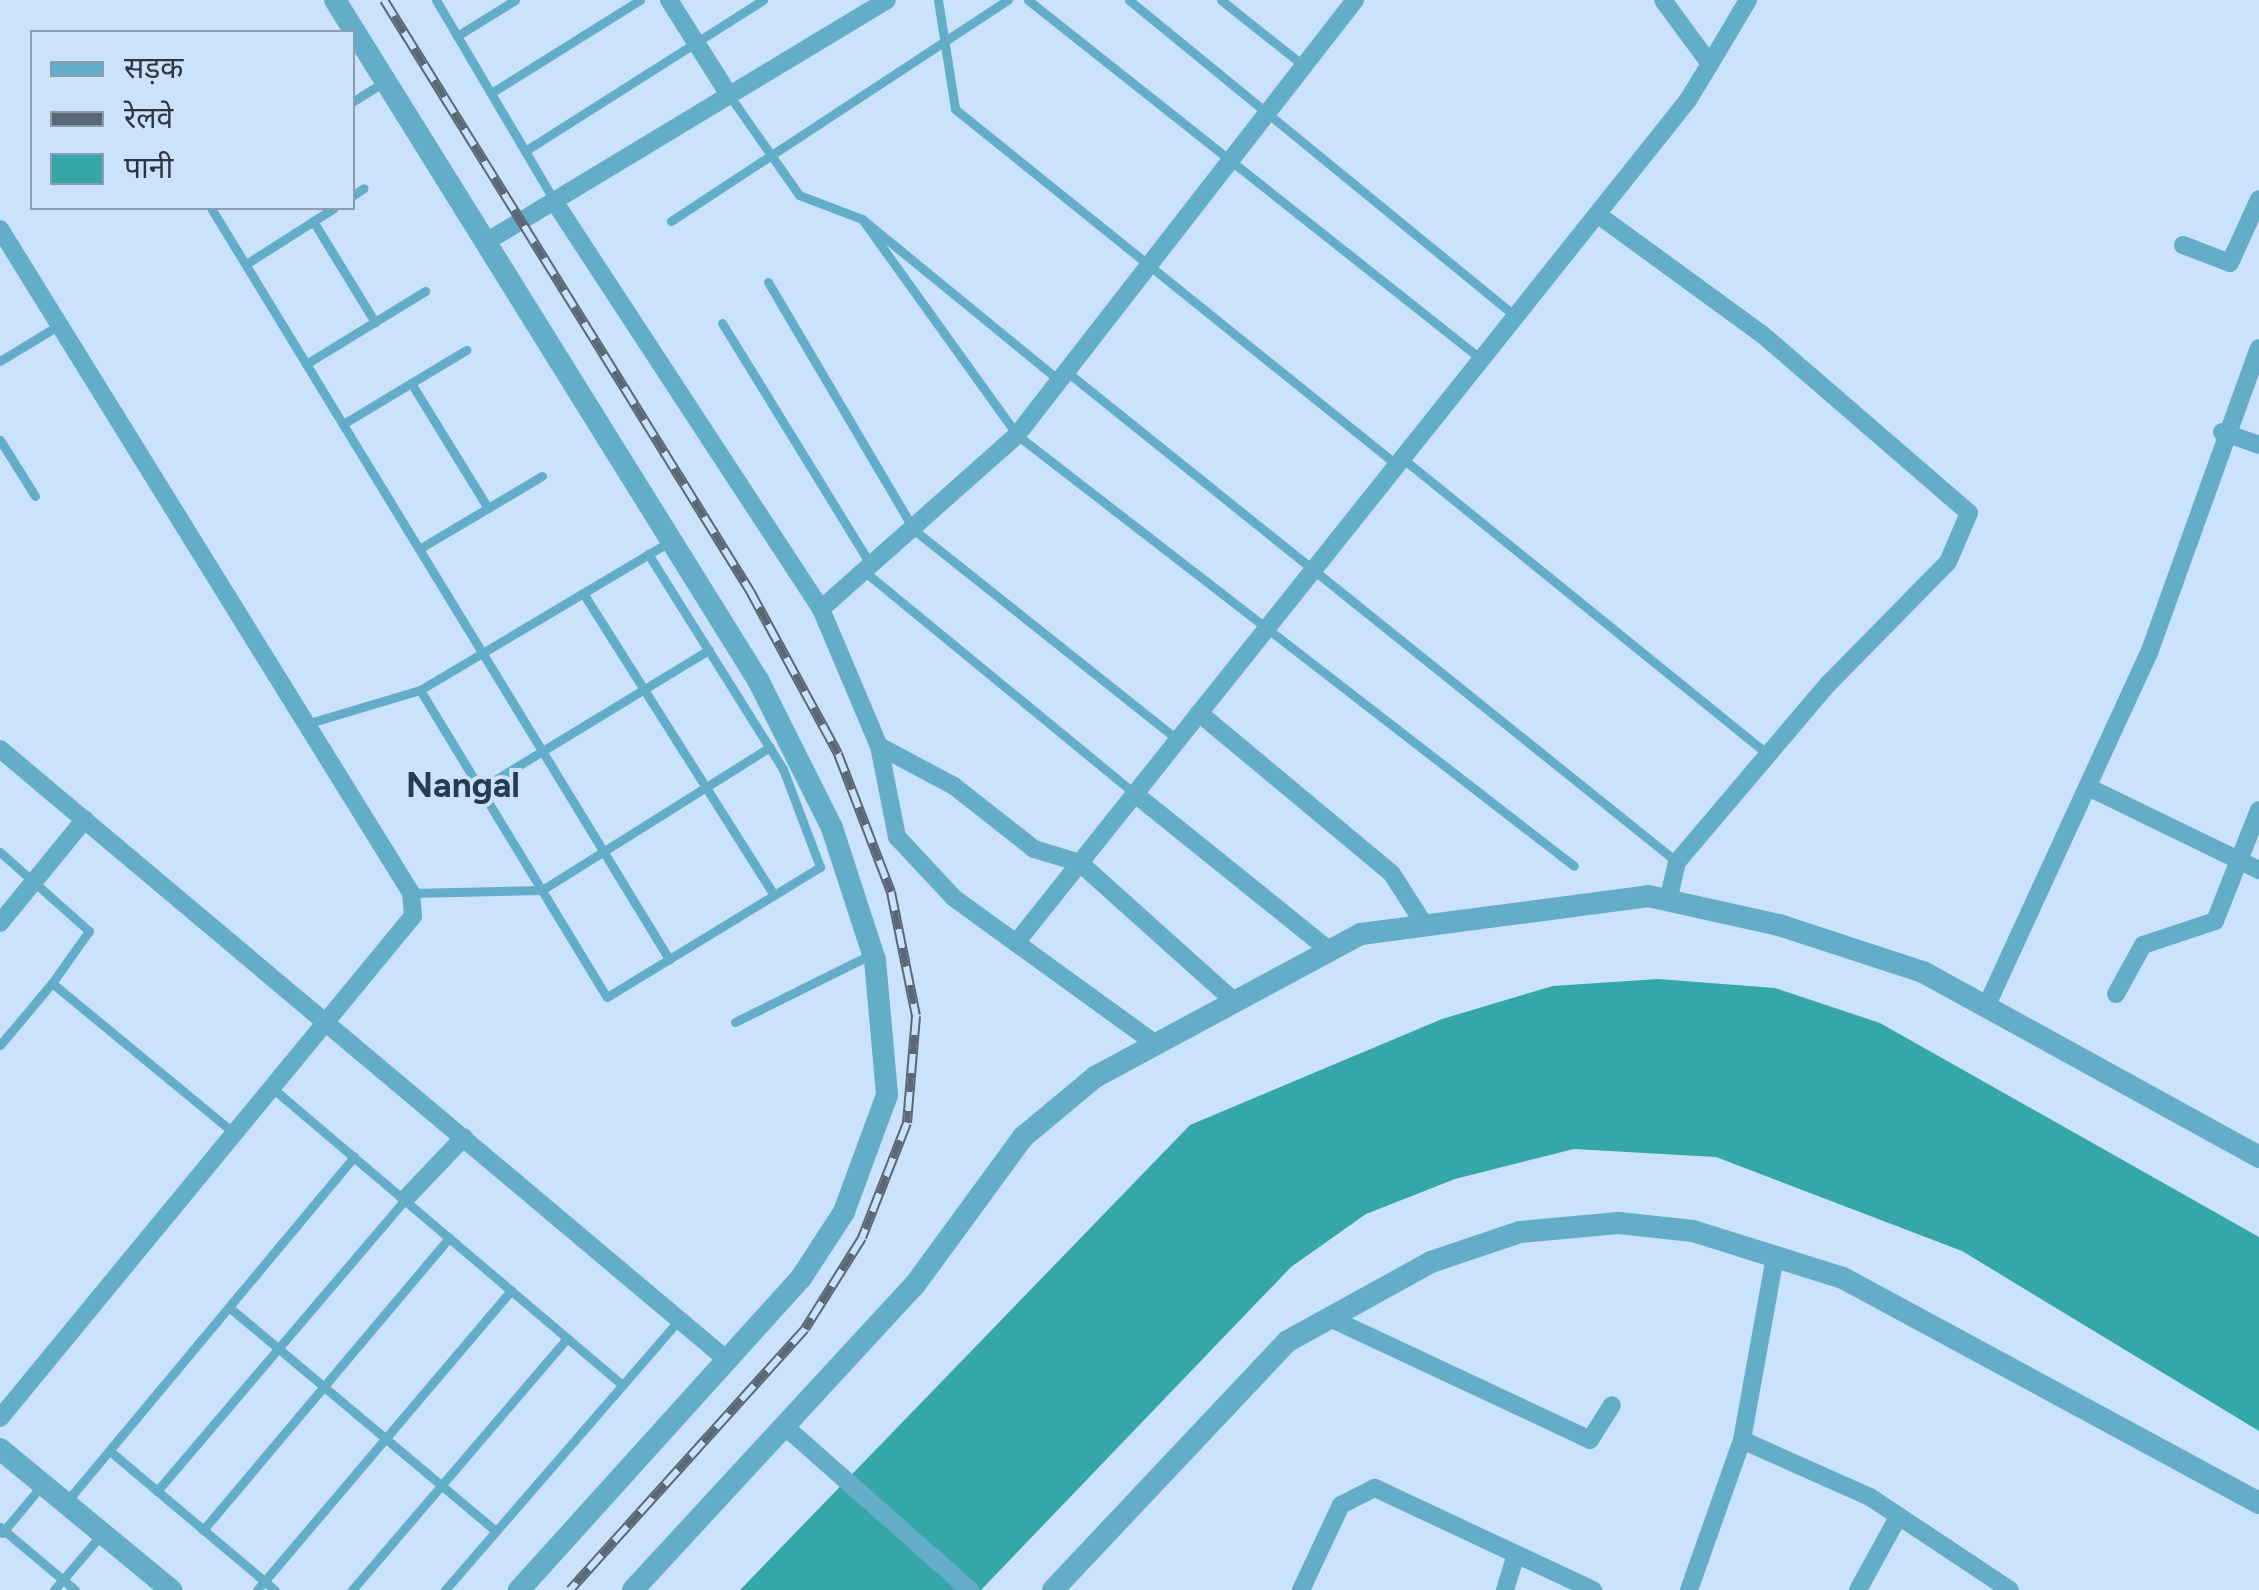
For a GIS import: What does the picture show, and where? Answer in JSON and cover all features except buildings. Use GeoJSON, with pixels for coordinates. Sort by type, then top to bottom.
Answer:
{"type":"FeatureCollection","features":[{"type":"Feature","properties":{"kind":"street"},"geometry":{"type":"LineString","coordinates":[[335,0],[354,30]]}},
{"type":"Feature","properties":{"kind":"street"},"geometry":{"type":"LineString","coordinates":[[669,0],[728,95]]}},
{"type":"Feature","properties":{"kind":"street"},"geometry":{"type":"LineString","coordinates":[[486,242],[886,0]]}},
{"type":"Feature","properties":{"kind":"street"},"geometry":{"type":"LineString","coordinates":[[821,609],[1017,435],[1355,0]]}},
{"type":"Feature","properties":{"kind":"street"},"geometry":{"type":"LineString","coordinates":[[1663,0],[1710,64]]}},
{"type":"Feature","properties":{"kind":"street"},"geometry":{"type":"LineString","coordinates":[[1016,943],[1597,214],[1710,64],[1748,0]]}},
{"type":"Feature","properties":{"kind":"street"},"geometry":{"type":"LineString","coordinates":[[355,32],[758,680],[832,828],[873,954],[887,1095],[844,1212],[800,1278],[519,1590]]}},
{"type":"Feature","properties":{"kind":"street"},"geometry":{"type":"LineString","coordinates":[[554,201],[821,609],[879,746],[897,837],[954,898],[1156,1044]]}},
{"type":"Feature","properties":{"kind":"street"},"geometry":{"type":"LineString","coordinates":[[2183,245],[2230,263],[2258,203]]}},
{"type":"Feature","properties":{"kind":"street"},"geometry":{"type":"LineString","coordinates":[[1597,214],[1763,334],[1969,513],[1948,562],[1768,754],[1678,862],[1668,900]]}},
{"type":"Feature","properties":{"kind":"street"},"geometry":{"type":"LineString","coordinates":[[0,229],[411,894],[413,916],[0,1418]]}},
{"type":"Feature","properties":{"kind":"street"},"geometry":{"type":"LineString","coordinates":[[1986,1007],[2090,788],[2148,653],[2222,432],[2259,348]]}},
{"type":"Feature","properties":{"kind":"street"},"geometry":{"type":"LineString","coordinates":[[2222,432],[2259,445]]}},
{"type":"Feature","properties":{"kind":"street"},"geometry":{"type":"LineString","coordinates":[[1200,713],[1392,874],[1424,924]]}},
{"type":"Feature","properties":{"kind":"street"},"geometry":{"type":"LineString","coordinates":[[879,746],[954,786],[1034,850],[1080,863],[1235,1002]]}},
{"type":"Feature","properties":{"kind":"street"},"geometry":{"type":"LineString","coordinates":[[0,749],[726,1359]]}},
{"type":"Feature","properties":{"kind":"street"},"geometry":{"type":"LineString","coordinates":[[2090,788],[2259,870]]}},
{"type":"Feature","properties":{"kind":"street"},"geometry":{"type":"LineString","coordinates":[[1135,794],[1330,951]]}},
{"type":"Feature","properties":{"kind":"street"},"geometry":{"type":"LineString","coordinates":[[2116,994],[2143,945],[2215,920],[2259,810]]}},
{"type":"Feature","properties":{"kind":"street"},"geometry":{"type":"LineString","coordinates":[[0,923],[85,819]]}},
{"type":"Feature","properties":{"kind":"street"},"geometry":{"type":"LineString","coordinates":[[633,1590],[789,1430],[914,1286],[1023,1137],[1096,1077],[1362,934],[1424,924],[1668,900],[1924,972],[2259,1157]]}},
{"type":"Feature","properties":{"kind":"street"},"geometry":{"type":"LineString","coordinates":[[406,1198],[464,1137]]}},
{"type":"Feature","properties":{"kind":"street"},"geometry":{"type":"LineString","coordinates":[[1053,1590],[1288,1341],[1430,1262],[1520,1232],[1619,1223],[1693,1231],[1842,1278],[2259,1504]]}},
{"type":"Feature","properties":{"kind":"street"},"geometry":{"type":"LineString","coordinates":[[1689,1590],[1742,1440],[1774,1257]]}},
{"type":"Feature","properties":{"kind":"street"},"geometry":{"type":"LineString","coordinates":[[1330,1318],[1590,1440],[1612,1406]]}},
{"type":"Feature","properties":{"kind":"street"},"geometry":{"type":"LineString","coordinates":[[789,1430],[970,1590]]}},
{"type":"Feature","properties":{"kind":"street"},"geometry":{"type":"LineString","coordinates":[[1742,1440],[1897,1518],[2010,1590]]}},
{"type":"Feature","properties":{"kind":"street"},"geometry":{"type":"LineString","coordinates":[[0,1448],[164,1588]]}},
{"type":"Feature","properties":{"kind":"street"},"geometry":{"type":"LineString","coordinates":[[1300,1590],[1340,1505],[1374,1488],[1593,1590]]}},
{"type":"Feature","properties":{"kind":"street"},"geometry":{"type":"LineString","coordinates":[[1858,1590],[1897,1518]]}},
{"type":"Feature","properties":{"kind":"street"},"geometry":{"type":"LineString","coordinates":[[1505,1590],[1516,1554]]}},
{"type":"Feature","properties":{"kind":"lane"},"geometry":{"type":"LineString","coordinates":[[436,0],[554,201]]}},
{"type":"Feature","properties":{"kind":"lane"},"geometry":{"type":"LineString","coordinates":[[457,36],[515,0]]}},
{"type":"Feature","properties":{"kind":"lane"},"geometry":{"type":"LineString","coordinates":[[491,93],[640,0]]}},
{"type":"Feature","properties":{"kind":"lane"},"geometry":{"type":"LineString","coordinates":[[525,151],[764,0]]}},
{"type":"Feature","properties":{"kind":"lane"},"geometry":{"type":"LineString","coordinates":[[938,0],[950,42],[954,109],[1768,754]]}},
{"type":"Feature","properties":{"kind":"lane"},"geometry":{"type":"LineString","coordinates":[[670,220],[950,42],[1008,0]]}},
{"type":"Feature","properties":{"kind":"lane"},"geometry":{"type":"LineString","coordinates":[[1028,0],[1481,359]]}},
{"type":"Feature","properties":{"kind":"lane"},"geometry":{"type":"LineString","coordinates":[[1128,0],[1515,316]]}},
{"type":"Feature","properties":{"kind":"lane"},"geometry":{"type":"LineString","coordinates":[[1221,0],[1304,66]]}},
{"type":"Feature","properties":{"kind":"lane"},"geometry":{"type":"LineString","coordinates":[[355,100],[386,82]]}},
{"type":"Feature","properties":{"kind":"lane"},"geometry":{"type":"LineString","coordinates":[[728,95],[768,158],[799,195],[862,219],[1314,569],[1678,862]]}},
{"type":"Feature","properties":{"kind":"lane"},"geometry":{"type":"LineString","coordinates":[[355,194],[364,188]]}},
{"type":"Feature","properties":{"kind":"lane"},"geometry":{"type":"LineString","coordinates":[[212,210],[669,960]]}},
{"type":"Feature","properties":{"kind":"lane"},"geometry":{"type":"LineString","coordinates":[[246,264],[331,210]]}},
{"type":"Feature","properties":{"kind":"lane"},"geometry":{"type":"LineString","coordinates":[[862,219],[1017,435],[1264,632],[1574,866]]}},
{"type":"Feature","properties":{"kind":"lane"},"geometry":{"type":"LineString","coordinates":[[313,221],[375,322]]}},
{"type":"Feature","properties":{"kind":"lane"},"geometry":{"type":"LineString","coordinates":[[768,282],[914,530],[1178,740]]}},
{"type":"Feature","properties":{"kind":"lane"},"geometry":{"type":"LineString","coordinates":[[306,364],[425,290]]}},
{"type":"Feature","properties":{"kind":"lane"},"geometry":{"type":"LineString","coordinates":[[722,323],[868,569],[1135,794]]}},
{"type":"Feature","properties":{"kind":"lane"},"geometry":{"type":"LineString","coordinates":[[0,361],[59,325]]}},
{"type":"Feature","properties":{"kind":"lane"},"geometry":{"type":"LineString","coordinates":[[343,424],[466,350]]}},
{"type":"Feature","properties":{"kind":"lane"},"geometry":{"type":"LineString","coordinates":[[411,383],[488,508]]}},
{"type":"Feature","properties":{"kind":"lane"},"geometry":{"type":"LineString","coordinates":[[0,440],[34,496]]}},
{"type":"Feature","properties":{"kind":"lane"},"geometry":{"type":"LineString","coordinates":[[419,549],[542,476]]}},
{"type":"Feature","properties":{"kind":"lane"},"geometry":{"type":"LineString","coordinates":[[306,724],[420,690],[672,541]]}},
{"type":"Feature","properties":{"kind":"lane"},"geometry":{"type":"LineString","coordinates":[[420,690],[608,997],[820,867],[770,747],[648,554]]}},
{"type":"Feature","properties":{"kind":"lane"},"geometry":{"type":"LineString","coordinates":[[583,593],[774,895]]}},
{"type":"Feature","properties":{"kind":"lane"},"geometry":{"type":"LineString","coordinates":[[480,789],[708,650]]}},
{"type":"Feature","properties":{"kind":"lane"},"geometry":{"type":"LineString","coordinates":[[411,894],[542,890],[770,747]]}},
{"type":"Feature","properties":{"kind":"lane"},"geometry":{"type":"LineString","coordinates":[[0,852],[89,931],[0,1045]]}},
{"type":"Feature","properties":{"kind":"lane"},"geometry":{"type":"LineString","coordinates":[[735,1022],[873,954]]}},
{"type":"Feature","properties":{"kind":"lane"},"geometry":{"type":"LineString","coordinates":[[52,983],[234,1133]]}},
{"type":"Feature","properties":{"kind":"lane"},"geometry":{"type":"LineString","coordinates":[[271,1087],[623,1385]]}},
{"type":"Feature","properties":{"kind":"lane"},"geometry":{"type":"LineString","coordinates":[[66,1503],[354,1158]]}},
{"type":"Feature","properties":{"kind":"lane"},"geometry":{"type":"LineString","coordinates":[[157,1490],[406,1198]]}},
{"type":"Feature","properties":{"kind":"lane"},"geometry":{"type":"LineString","coordinates":[[203,1530],[450,1238]]}},
{"type":"Feature","properties":{"kind":"lane"},"geometry":{"type":"LineString","coordinates":[[257,1590],[511,1290]]}},
{"type":"Feature","properties":{"kind":"lane"},"geometry":{"type":"LineString","coordinates":[[230,1308],[496,1531]]}},
{"type":"Feature","properties":{"kind":"lane"},"geometry":{"type":"LineString","coordinates":[[445,1590],[680,1319]]}},
{"type":"Feature","properties":{"kind":"lane"},"geometry":{"type":"LineString","coordinates":[[352,1590],[567,1338]]}},
{"type":"Feature","properties":{"kind":"lane"},"geometry":{"type":"LineString","coordinates":[[111,1452],[275,1590]]}},
{"type":"Feature","properties":{"kind":"lane"},"geometry":{"type":"LineString","coordinates":[[43,1484],[1,1531],[75,1590]]}},
{"type":"Feature","properties":{"kind":"lane"},"geometry":{"type":"LineString","coordinates":[[54,1590],[103,1533]]}},
{"type":"Feature","properties":{"kind":"water"},"geometry":{"type":"Polygon","coordinates":[[[1658,979],[1775,988],[1880,1023],[2259,1237],[2259,1431],[1962,1251],[1716,1157],[1574,1149],[1455,1179],[1366,1214],[1291,1267],[981,1590],[740,1590],[1190,1125],[1442,1019],[1553,986],[1658,979]]]}},
{"type":"Feature","properties":{"kind":"railway"},"geometry":{"type":"LineString","coordinates":[[384,0],[750,591],[838,754],[891,892],[916,1016],[907,1123],[862,1238],[805,1329],[570,1590]]}},
{"type":"Feature","properties":{"kind":"district","name":"Nangal"},"geometry":{"type":"Point","coordinates":[463,785]}}]}
